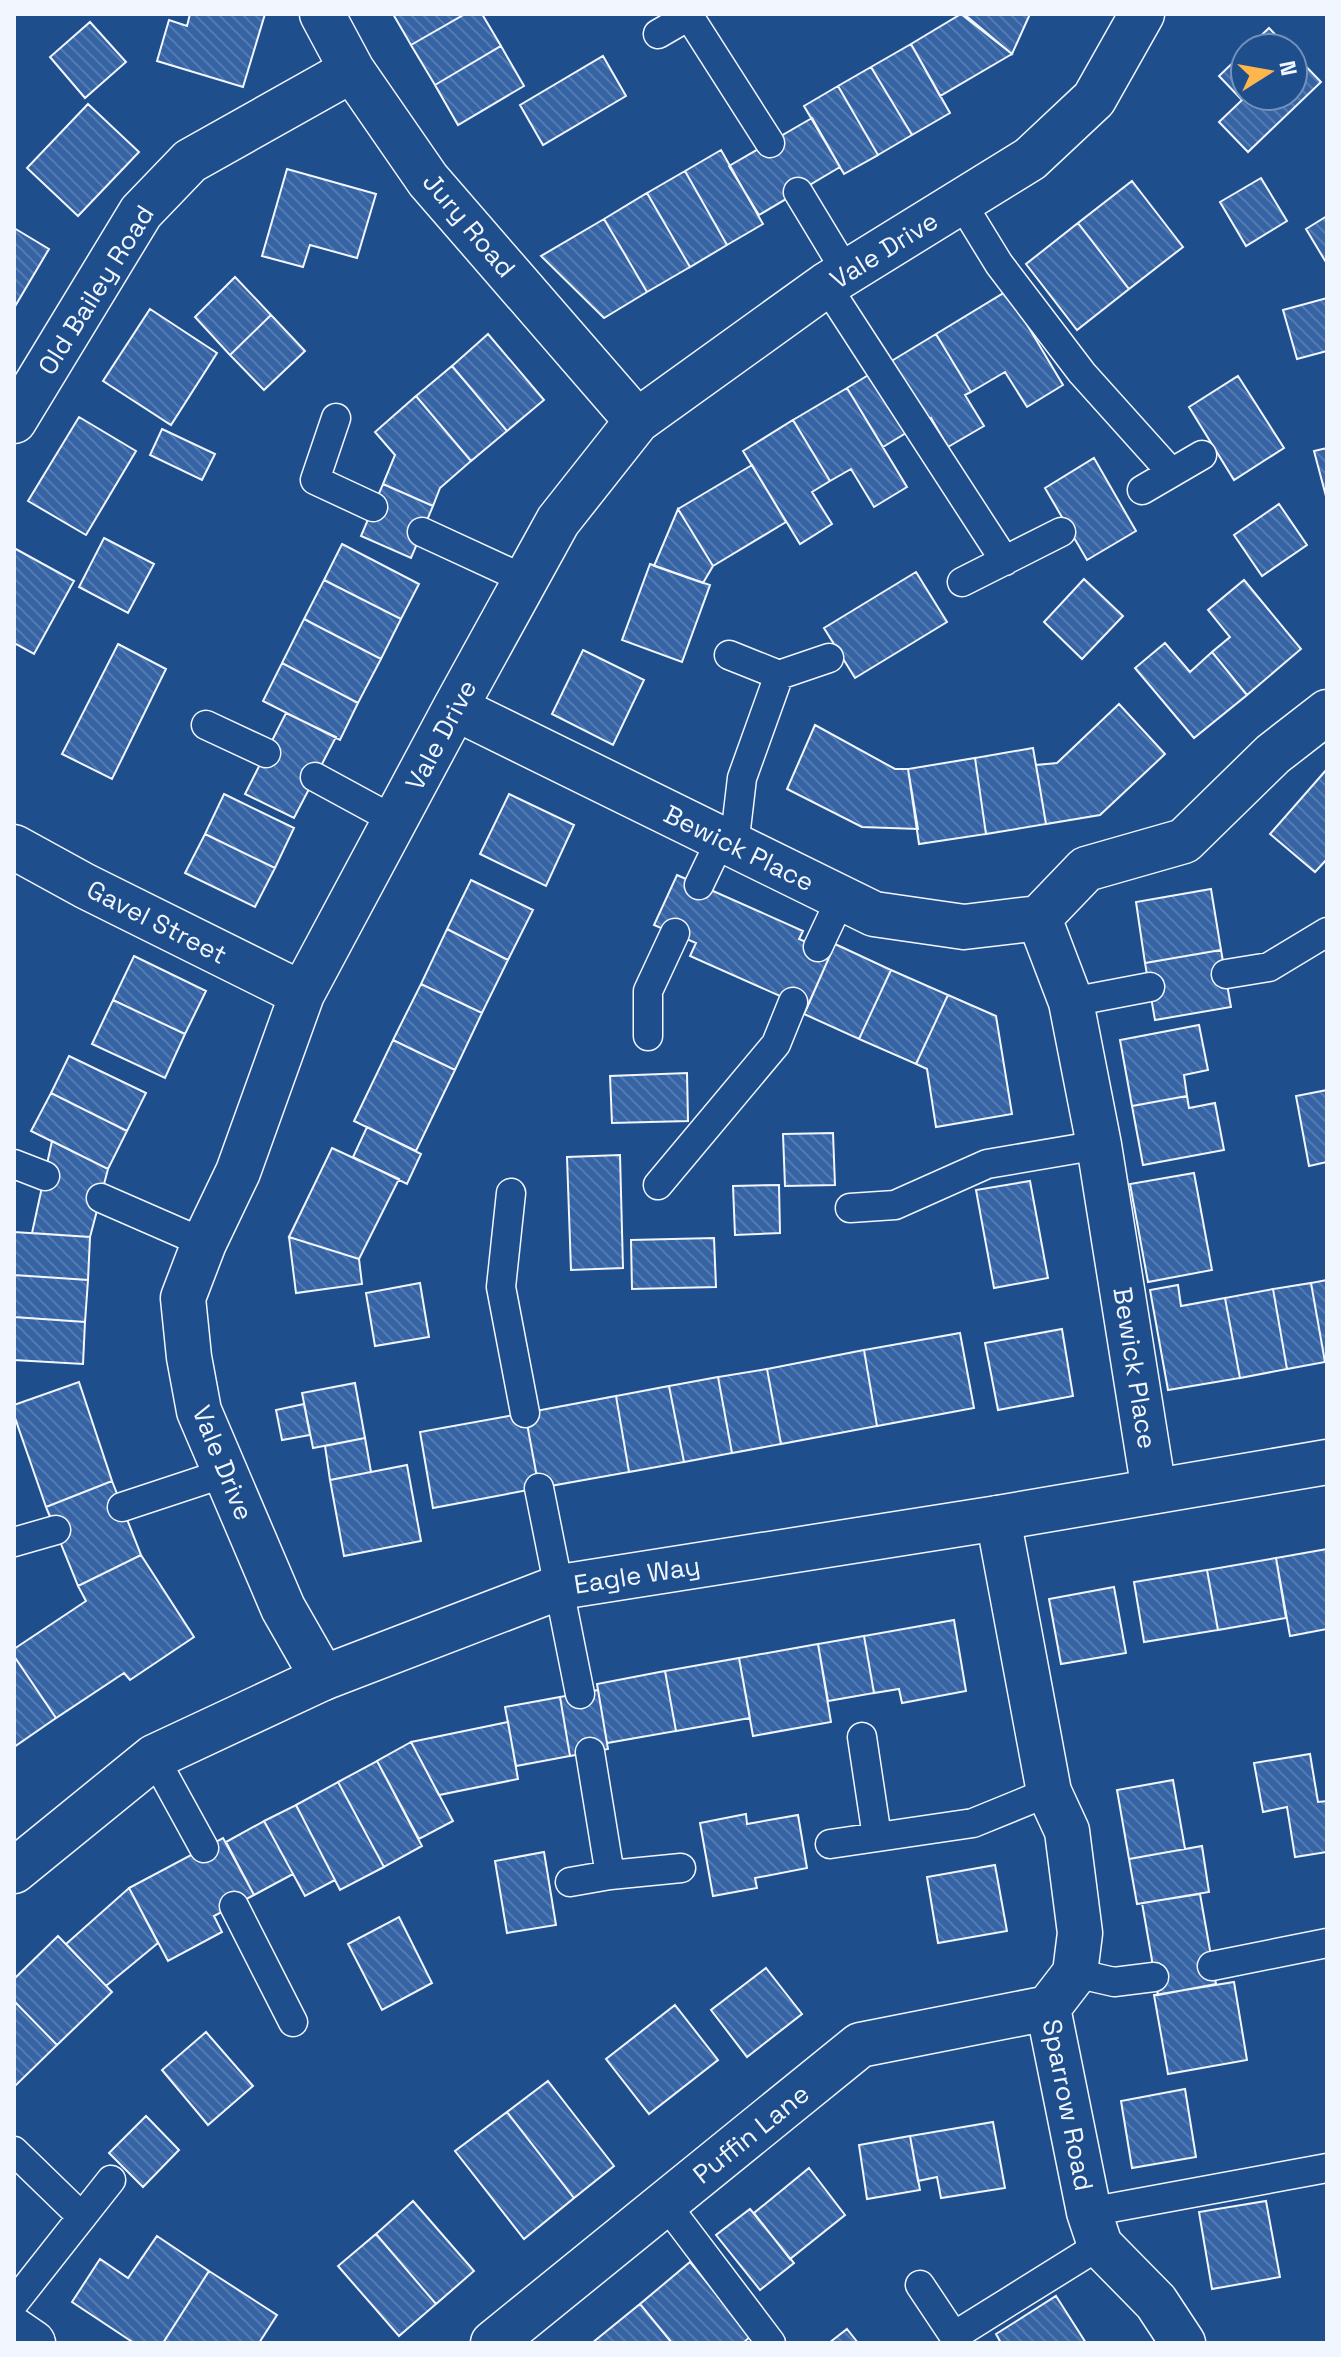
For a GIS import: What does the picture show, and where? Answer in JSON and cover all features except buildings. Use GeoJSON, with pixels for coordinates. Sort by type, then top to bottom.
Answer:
{"type":"FeatureCollection","features":[{"type":"Feature","properties":{"kind":"street","name":"Jury Road"},"geometry":{"type":"LineString","coordinates":[[322,14],[352,70],[428,180],[637,421]]}},
{"type":"Feature","properties":{"kind":"street","name":"Vale Drive"},"geometry":{"type":"LineString","coordinates":[[323,1678],[283,1608],[199,1411],[183,1298],[204,1243],[238,1172],[302,994],[558,521],[637,421],[836,279],[1030,159],[1094,99],[1142,14]]}},
{"type":"Feature","properties":{"kind":"street","name":"Old Bailey Road"},"geometry":{"type":"LineString","coordinates":[[14,421],[141,212],[190,161],[352,70]]}},
{"type":"Feature","properties":{"kind":"street","name":"Bewick Place"},"geometry":{"type":"LineString","coordinates":[[455,708],[874,914],[964,927],[1039,918],[1071,1002],[1099,1145],[1154,1491]]}},
{"type":"Feature","properties":{"kind":"street"},"geometry":{"type":"LineString","coordinates":[[1039,918],[1086,869],[1184,841],[1273,754],[1327,712]]}},
{"type":"Feature","properties":{"kind":"street","name":"Gavel Street"},"geometry":{"type":"LineString","coordinates":[[14,847],[85,886],[302,994]]}},
{"type":"Feature","properties":{"kind":"street","name":"Eagle Way"},"geometry":{"type":"LineString","coordinates":[[14,1871],[154,1757],[323,1678],[560,1587],[1327,1462]]}},
{"type":"Feature","properties":{"kind":"street"},"geometry":{"type":"LineString","coordinates":[[998,1518],[1049,1792],[1067,1831],[1080,1933],[1075,1973]]}},
{"type":"Feature","properties":{"kind":"street","name":"Sparrow Road"},"geometry":{"type":"LineString","coordinates":[[1075,1973],[1048,2008],[1095,2228]]}},
{"type":"Feature","properties":{"kind":"street","name":"Puffin Lane"},"geometry":{"type":"LineString","coordinates":[[493,2343],[860,2045],[1048,2008]]}},
{"type":"Feature","properties":{"kind":"street"},"geometry":{"type":"LineString","coordinates":[[1095,2228],[1156,2302],[1183,2343]]}},
{"type":"Feature","properties":{"kind":"street"},"geometry":{"type":"LineString","coordinates":[[14,2330],[33,2343]]}},
{"type":"Feature","properties":{"kind":"lane"},"geometry":{"type":"LineString","coordinates":[[658,34],[689,16],[770,143]]}},
{"type":"Feature","properties":{"kind":"lane"},"geometry":{"type":"LineString","coordinates":[[798,192],[836,279],[1005,561]]}},
{"type":"Feature","properties":{"kind":"lane"},"geometry":{"type":"LineString","coordinates":[[961,202],[999,264],[1082,373],[1171,472]]}},
{"type":"Feature","properties":{"kind":"lane"},"geometry":{"type":"LineString","coordinates":[[336,418],[315,480],[373,507]]}},
{"type":"Feature","properties":{"kind":"lane"},"geometry":{"type":"LineString","coordinates":[[1142,490],[1202,455]]}},
{"type":"Feature","properties":{"kind":"lane"},"geometry":{"type":"LineString","coordinates":[[422,532],[526,580]]}},
{"type":"Feature","properties":{"kind":"lane"},"geometry":{"type":"LineString","coordinates":[[962,582],[1061,532]]}},
{"type":"Feature","properties":{"kind":"lane"},"geometry":{"type":"LineString","coordinates":[[729,655],[779,675],[829,658]]}},
{"type":"Feature","properties":{"kind":"lane"},"geometry":{"type":"LineString","coordinates":[[699,885],[727,843],[742,778],[779,675]]}},
{"type":"Feature","properties":{"kind":"lane"},"geometry":{"type":"LineString","coordinates":[[206,725],[266,753]]}},
{"type":"Feature","properties":{"kind":"lane"},"geometry":{"type":"LineString","coordinates":[[315,777],[394,820]]}},
{"type":"Feature","properties":{"kind":"lane"},"geometry":{"type":"LineString","coordinates":[[818,947],[841,898]]}},
{"type":"Feature","properties":{"kind":"lane"},"geometry":{"type":"LineString","coordinates":[[1226,974],[1269,967],[1327,932]]}},
{"type":"Feature","properties":{"kind":"lane"},"geometry":{"type":"LineString","coordinates":[[648,1036],[648,991],[675,933]]}},
{"type":"Feature","properties":{"kind":"lane"},"geometry":{"type":"LineString","coordinates":[[1071,1002],[1150,987]]}},
{"type":"Feature","properties":{"kind":"lane"},"geometry":{"type":"LineString","coordinates":[[658,1185],[776,1044],[793,1002]]}},
{"type":"Feature","properties":{"kind":"lane"},"geometry":{"type":"LineString","coordinates":[[850,1208],[895,1205],[987,1164],[1099,1145]]}},
{"type":"Feature","properties":{"kind":"lane"},"geometry":{"type":"LineString","coordinates":[[14,1164],[45,1176]]}},
{"type":"Feature","properties":{"kind":"lane"},"geometry":{"type":"LineString","coordinates":[[511,1193],[501,1287],[525,1413]]}},
{"type":"Feature","properties":{"kind":"lane"},"geometry":{"type":"LineString","coordinates":[[101,1198],[204,1243]]}},
{"type":"Feature","properties":{"kind":"lane"},"geometry":{"type":"LineString","coordinates":[[122,1507],[225,1473]]}},
{"type":"Feature","properties":{"kind":"lane"},"geometry":{"type":"LineString","coordinates":[[539,1488],[580,1694]]}},
{"type":"Feature","properties":{"kind":"lane"},"geometry":{"type":"LineString","coordinates":[[14,1542],[56,1530]]}},
{"type":"Feature","properties":{"kind":"lane"},"geometry":{"type":"LineString","coordinates":[[862,1737],[877,1837]]}},
{"type":"Feature","properties":{"kind":"lane"},"geometry":{"type":"LineString","coordinates":[[590,1752],[610,1875]]}},
{"type":"Feature","properties":{"kind":"lane"},"geometry":{"type":"LineString","coordinates":[[154,1757],[204,1848]]}},
{"type":"Feature","properties":{"kind":"lane"},"geometry":{"type":"LineString","coordinates":[[830,1844],[973,1823],[1049,1792]]}},
{"type":"Feature","properties":{"kind":"lane"},"geometry":{"type":"LineString","coordinates":[[570,1882],[681,1868]]}},
{"type":"Feature","properties":{"kind":"lane"},"geometry":{"type":"LineString","coordinates":[[234,1906],[293,2022]]}},
{"type":"Feature","properties":{"kind":"lane"},"geometry":{"type":"LineString","coordinates":[[1212,1966],[1327,1943]]}},
{"type":"Feature","properties":{"kind":"lane"},"geometry":{"type":"LineString","coordinates":[[1075,1973],[1114,1982],[1154,1977]]}},
{"type":"Feature","properties":{"kind":"lane"},"geometry":{"type":"LineString","coordinates":[[14,2151],[82,2217]]}},
{"type":"Feature","properties":{"kind":"lane"},"geometry":{"type":"LineString","coordinates":[[920,2285],[954,2336],[1095,2228],[1327,2168]]}},
{"type":"Feature","properties":{"kind":"lane"},"geometry":{"type":"LineString","coordinates":[[14,2303],[111,2180]]}},
{"type":"Feature","properties":{"kind":"lane"},"geometry":{"type":"LineString","coordinates":[[665,2203],[771,2343]]}}]}
